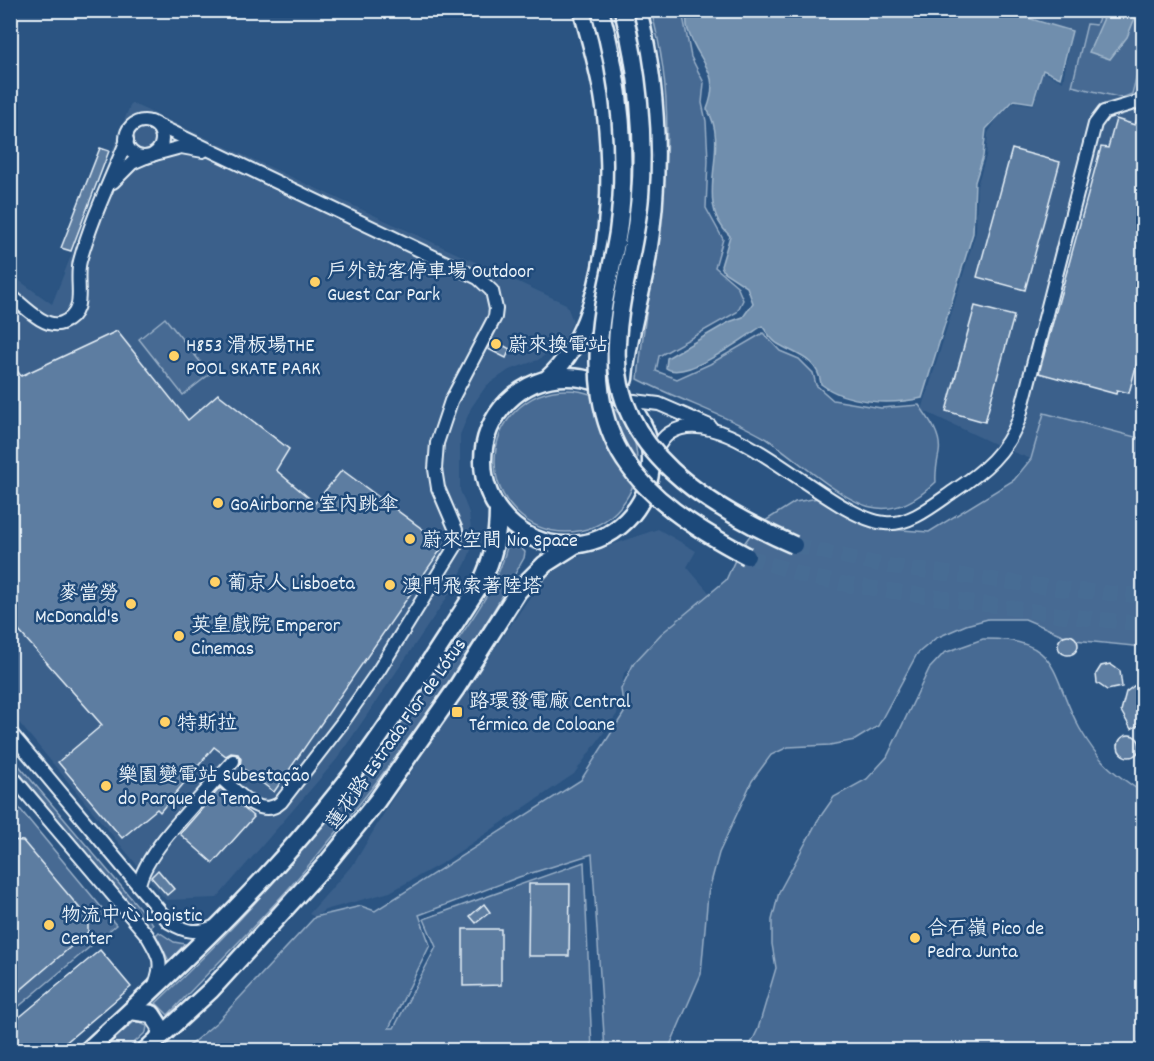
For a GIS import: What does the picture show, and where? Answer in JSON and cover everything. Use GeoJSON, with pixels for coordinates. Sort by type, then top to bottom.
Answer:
{"type":"FeatureCollection","features":[{"type":"Feature","properties":{"kind":"main road"},"geometry":{"type":"LineString","coordinates":[[549,378],[591,379],[612,389],[626,400],[645,430],[652,459],[649,478],[638,506],[624,523],[602,537],[575,545],[562,546],[531,538],[515,528],[498,511],[486,488],[482,463],[485,437],[497,413],[514,394],[549,378],[570,353],[588,313],[596,284],[609,196],[603,96],[582,10]]}},
{"type":"Feature","properties":{"kind":"main road"},"geometry":{"type":"LineString","coordinates":[[600,10],[608,37],[622,146],[618,232],[600,333],[599,391],[604,420],[622,458],[661,502],[712,537],[747,556]]}},
{"type":"Feature","properties":{"kind":"main road"},"geometry":{"type":"LineString","coordinates":[[622,10],[630,38],[640,153],[639,204],[616,345],[623,402],[629,417],[659,459],[680,478],[720,508],[794,546]]}},
{"type":"Feature","properties":{"kind":"main road"},"geometry":{"type":"LineString","coordinates":[[626,400],[624,382],[626,359],[653,221],[658,153],[655,96],[638,10]]}},
{"type":"Feature","properties":{"kind":"main road","name":"蓮花路 Estrada Flor de Lótus"},"geometry":{"type":"LineString","coordinates":[[87,1050],[220,925],[298,839],[362,762],[481,583],[493,557],[498,535],[498,511]]}},
{"type":"Feature","properties":{"kind":"main road","name":"蓮花路 Estrada Flor de Lótus"},"geometry":{"type":"LineString","coordinates":[[146,1050],[219,981],[327,863],[377,801],[455,690],[529,577],[575,545]]}},
{"type":"Feature","properties":{"kind":"main road"},"geometry":{"type":"LineString","coordinates":[[131,1011],[152,1014],[161,1028],[159,1038]]}},
{"type":"Feature","properties":{"kind":"street"},"geometry":{"type":"LineString","coordinates":[[626,400],[660,404],[728,434],[849,510],[885,524],[909,518],[977,476],[1005,449],[1019,419],[1095,124],[1104,112],[1143,100]]}},
{"type":"Feature","properties":{"kind":"street"},"geometry":{"type":"LineString","coordinates":[[150,156],[161,146],[162,135],[151,122]]}},
{"type":"Feature","properties":{"kind":"street"},"geometry":{"type":"LineString","coordinates":[[10,295],[49,324],[61,323],[75,312],[80,297],[80,262],[127,140],[134,124],[151,122],[478,278],[492,291],[496,309],[492,324],[451,402],[437,443],[435,469],[438,488],[457,539],[440,575],[342,723],[281,802],[270,809],[260,808],[220,777]]}},
{"type":"Feature","properties":{"kind":"street"},"geometry":{"type":"LineString","coordinates":[[127,140],[133,153],[150,156]]}},
{"type":"Feature","properties":{"kind":"street"},"geometry":{"type":"LineString","coordinates":[[105,196],[125,169],[150,156],[181,147],[215,154]]}},
{"type":"Feature","properties":{"kind":"street"},"geometry":{"type":"LineString","coordinates":[[652,459],[666,436],[680,429],[700,429],[728,434]]}},
{"type":"Feature","properties":{"kind":"street"},"geometry":{"type":"LineString","coordinates":[[10,732],[170,922],[182,930],[198,933],[220,925]]}},
{"type":"Feature","properties":{"kind":"street"},"geometry":{"type":"LineString","coordinates":[[139,886],[143,871],[157,849],[233,760]]}},
{"type":"Feature","properties":{"kind":"street"},"geometry":{"type":"LineString","coordinates":[[10,774],[147,935],[158,954],[162,968],[154,989]]}},
{"type":"Feature","properties":{"kind":"street"},"geometry":{"type":"LineString","coordinates":[[121,864],[142,860],[157,849]]}},
{"type":"Feature","properties":{"kind":"shaded area"},"geometry":{"type":"Polygon","coordinates":[[[651,11],[682,11],[691,57],[704,83],[702,103],[706,121],[708,160],[706,208],[723,239],[715,267],[737,286],[743,300],[737,312],[659,356],[656,371],[677,379],[710,364],[763,333],[780,351],[799,359],[813,373],[816,385],[833,400],[881,408],[919,405],[939,440],[939,453],[936,482],[914,499],[890,508],[871,507],[859,503],[832,487],[767,439],[720,415],[638,379],[663,195],[666,150],[666,105],[662,59],[651,11]]]}},
{"type":"Feature","properties":{"kind":"shaded area"},"geometry":{"type":"Polygon","coordinates":[[[686,11],[1004,11],[1072,31],[1060,78],[1043,70],[1033,103],[1014,100],[986,129],[983,156],[975,182],[973,233],[922,398],[883,402],[843,396],[821,384],[816,369],[811,363],[776,343],[762,326],[700,364],[675,371],[666,368],[667,358],[729,322],[743,317],[753,303],[747,287],[724,272],[721,266],[730,236],[719,222],[713,207],[716,141],[714,124],[707,109],[712,85],[707,68],[688,30],[686,11]]]}},
{"type":"Feature","properties":{"kind":"shaded area"},"geometry":{"type":"Polygon","coordinates":[[[1011,11],[1143,11],[1143,439],[1044,413],[1031,459],[922,410],[976,232],[977,186],[986,156],[988,133],[998,117],[1015,102],[1034,105],[1043,72],[1063,82],[1072,31],[1011,11]]]}},
{"type":"Feature","properties":{"kind":"shaded area"},"geometry":{"type":"Polygon","coordinates":[[[1102,11],[1143,11],[1143,51],[1132,94],[1122,98],[1072,86],[1087,24],[1096,25],[1102,11]]]}},
{"type":"Feature","properties":{"kind":"shaded area"},"geometry":{"type":"Polygon","coordinates":[[[1107,11],[1138,11],[1127,37],[1110,59],[1089,52],[1107,11]]]}},
{"type":"Feature","properties":{"kind":"shaded area"},"geometry":{"type":"Polygon","coordinates":[[[131,103],[566,304],[573,321],[564,340],[538,360],[509,370],[486,386],[471,408],[460,435],[460,490],[469,513],[471,529],[471,550],[466,563],[450,593],[337,759],[217,898],[166,900],[11,713],[10,274],[52,304],[131,103]]]}},
{"type":"Feature","properties":{"kind":"shaded area","name":"H853 滑板場THE POOL SKATE PARK"},"geometry":{"type":"Polygon","coordinates":[[[165,318],[210,374],[183,395],[139,339],[165,318]]]}},
{"type":"Feature","properties":{"kind":"shaded area"},"geometry":{"type":"Polygon","coordinates":[[[566,390],[593,395],[616,411],[632,434],[637,461],[632,488],[616,511],[593,527],[566,532],[539,527],[516,511],[500,488],[495,461],[500,434],[516,411],[539,395],[566,390]]]}},
{"type":"Feature","properties":{"kind":"shaded area"},"geometry":{"type":"Polygon","coordinates":[[[1044,413],[1143,439],[1143,647],[1074,640],[1025,619],[988,619],[966,625],[936,638],[917,654],[878,726],[855,740],[830,745],[788,747],[771,755],[752,781],[719,853],[708,894],[701,974],[668,1050],[605,1050],[592,854],[519,877],[419,915],[430,945],[389,1028],[394,1028],[436,947],[424,919],[584,862],[592,1050],[184,1050],[217,1022],[315,917],[361,906],[375,911],[581,780],[624,713],[621,689],[634,663],[661,634],[726,580],[740,549],[757,526],[795,502],[824,497],[840,509],[876,528],[929,532],[1014,480],[1031,459],[1044,413]]]}},
{"type":"Feature","properties":{"kind":"shaded area"},"geometry":{"type":"Polygon","coordinates":[[[658,529],[696,551],[687,567],[713,597],[624,673],[617,714],[574,774],[444,862],[390,892],[325,910],[315,917],[309,914],[355,862],[390,803],[551,566],[658,529]]]}},
{"type":"Feature","properties":{"kind":"shaded area"},"geometry":{"type":"Polygon","coordinates":[[[509,536],[525,552],[524,558],[473,645],[416,728],[323,849],[260,920],[168,1015],[156,1003],[197,964],[275,881],[347,794],[415,703],[485,599],[500,569],[509,536]]]}},
{"type":"Feature","properties":{"kind":"shaded area"},"geometry":{"type":"Polygon","coordinates":[[[983,639],[1009,640],[1028,645],[1041,653],[1050,664],[1070,710],[1094,750],[1114,772],[1143,793],[1143,1050],[748,1050],[758,1029],[776,968],[772,944],[772,920],[779,892],[818,820],[834,797],[867,779],[887,757],[929,669],[944,653],[983,639]]]}},
{"type":"Feature","properties":{"kind":"shaded area"},"geometry":{"type":"Polygon","coordinates":[[[10,755],[153,924],[149,928],[11,763],[10,755]]]}},
{"type":"Feature","properties":{"kind":"shaded area","name":"物流中心 Logistic Center"},"geometry":{"type":"Polygon","coordinates":[[[10,797],[116,925],[11,1013],[10,1013],[10,797]]]}},
{"type":"Feature","properties":{"kind":"shaded area"},"geometry":{"type":"Polygon","coordinates":[[[159,932],[174,942],[185,944],[169,961],[156,935],[159,932]]]}},
{"type":"Feature","properties":{"kind":"shaded area"},"geometry":{"type":"Polygon","coordinates":[[[135,1021],[147,1026],[146,1032],[126,1050],[102,1050],[135,1021]]]}},
{"type":"Feature","properties":{"kind":"building"},"geometry":{"type":"Polygon","coordinates":[[[1143,109],[1143,340],[1129,393],[1117,390],[1116,394],[1039,373],[1101,147],[1108,148],[1116,119],[1135,125],[1140,110],[1143,109]]]}},
{"type":"Feature","properties":{"kind":"building"},"geometry":{"type":"Polygon","coordinates":[[[100,148],[109,151],[71,251],[61,248],[100,148]]]}},
{"type":"Feature","properties":{"kind":"building"},"geometry":{"type":"Polygon","coordinates":[[[1012,149],[1060,162],[1025,290],[977,277],[1012,149]]]}},
{"type":"Feature","properties":{"kind":"building"},"geometry":{"type":"Polygon","coordinates":[[[975,306],[1014,316],[985,422],[946,411],[975,306]]]}},
{"type":"Feature","properties":{"kind":"building","name":"葡京人 Lisboeta"},"geometry":{"type":"Polygon","coordinates":[[[117,331],[188,420],[218,394],[289,449],[276,470],[315,503],[342,470],[444,545],[274,792],[240,766],[241,759],[238,754],[231,753],[226,756],[214,747],[160,812],[157,809],[122,838],[58,762],[102,725],[10,621],[10,361],[21,376],[117,331]]]}},
{"type":"Feature","properties":{"kind":"building","name":"蔚來換電站"},"geometry":{"type":"Polygon","coordinates":[[[493,340],[510,349],[506,358],[488,349],[493,340]]]}},
{"type":"Feature","properties":{"kind":"building"},"geometry":{"type":"Polygon","coordinates":[[[1064,635],[1072,635],[1078,641],[1078,649],[1072,655],[1064,655],[1058,649],[1058,641],[1064,635]]]}},
{"type":"Feature","properties":{"kind":"building"},"geometry":{"type":"Polygon","coordinates":[[[1110,664],[1120,671],[1122,687],[1107,690],[1097,683],[1096,674],[1101,666],[1110,664]]]}},
{"type":"Feature","properties":{"kind":"building"},"geometry":{"type":"Polygon","coordinates":[[[1143,679],[1143,723],[1131,729],[1121,711],[1126,692],[1143,679]]]}},
{"type":"Feature","properties":{"kind":"building"},"geometry":{"type":"Polygon","coordinates":[[[1129,735],[1137,738],[1140,746],[1137,754],[1129,757],[1121,754],[1118,746],[1121,738],[1129,735]]]}},
{"type":"Feature","properties":{"kind":"building"},"geometry":{"type":"Polygon","coordinates":[[[220,788],[254,817],[213,863],[180,834],[220,788]]]}},
{"type":"Feature","properties":{"kind":"building","name":"物流中心 Logistic Center"},"geometry":{"type":"Polygon","coordinates":[[[10,840],[23,841],[88,918],[88,932],[10,999],[10,840]]]}},
{"type":"Feature","properties":{"kind":"building"},"geometry":{"type":"Polygon","coordinates":[[[158,870],[174,889],[167,895],[151,877],[158,870]]]}},
{"type":"Feature","properties":{"kind":"building"},"geometry":{"type":"Polygon","coordinates":[[[529,884],[570,884],[569,956],[528,956],[529,884]]]}},
{"type":"Feature","properties":{"kind":"building"},"geometry":{"type":"Polygon","coordinates":[[[484,904],[490,912],[476,923],[470,916],[484,904]]]}},
{"type":"Feature","properties":{"kind":"building"},"geometry":{"type":"Polygon","coordinates":[[[463,929],[501,929],[501,985],[463,986],[463,929]]]}},
{"type":"Feature","properties":{"kind":"building"},"geometry":{"type":"Polygon","coordinates":[[[100,950],[131,987],[57,1050],[17,1050],[10,1043],[10,1025],[100,950]]]}},
{"type":"Feature","properties":{"kind":"tunnel"},"geometry":{"type":"LineString","coordinates":[[794,545],[882,565],[1071,590],[1144,596]]}},
{"type":"Feature","properties":{"kind":"tunnel"},"geometry":{"type":"LineString","coordinates":[[747,556],[805,576],[849,585],[1076,617],[1144,624]]}},
{"type":"Feature","properties":{"kind":"place","name":"戶外訪客停車場 Outdoor Guest Car Park"},"geometry":{"type":"Point","coordinates":[315,282]}},
{"type":"Feature","properties":{"kind":"place","name":"蔚來換電站"},"geometry":{"type":"Point","coordinates":[496,344]}},
{"type":"Feature","properties":{"kind":"place","name":"H853 滑板場THE POOL SKATE PARK"},"geometry":{"type":"Point","coordinates":[174,356]}},
{"type":"Feature","properties":{"kind":"place","name":"GoAirborne 室内跳傘"},"geometry":{"type":"Point","coordinates":[218,503]}},
{"type":"Feature","properties":{"kind":"place","name":"蔚來空間 Nio Space"},"geometry":{"type":"Point","coordinates":[410,539]}},
{"type":"Feature","properties":{"kind":"place","name":"葡京人 Lisboeta"},"geometry":{"type":"Point","coordinates":[215,582]}},
{"type":"Feature","properties":{"kind":"place","name":"澳門飛索著陸塔"},"geometry":{"type":"Point","coordinates":[390,585]}},
{"type":"Feature","properties":{"kind":"place","name":"麥當勞 McDonald's"},"geometry":{"type":"Point","coordinates":[131,604]}},
{"type":"Feature","properties":{"kind":"place","name":"英皇戲院 Emperor Cinemas"},"geometry":{"type":"Point","coordinates":[179,636]}},
{"type":"Feature","properties":{"kind":"place","name":"路環發電廠 Central Térmica de Coloane"},"geometry":{"type":"Point","coordinates":[457,712]}},
{"type":"Feature","properties":{"kind":"place","name":"特斯拉"},"geometry":{"type":"Point","coordinates":[165,722]}},
{"type":"Feature","properties":{"kind":"place","name":"樂園變電站 Subestação do Parque de Tema"},"geometry":{"type":"Point","coordinates":[106,786]}},
{"type":"Feature","properties":{"kind":"place","name":"物流中心 Logistic Center"},"geometry":{"type":"Point","coordinates":[49,925]}},
{"type":"Feature","properties":{"kind":"place","name":"合石嶺 Pico de Pedra Junta"},"geometry":{"type":"Point","coordinates":[915,938]}}]}
